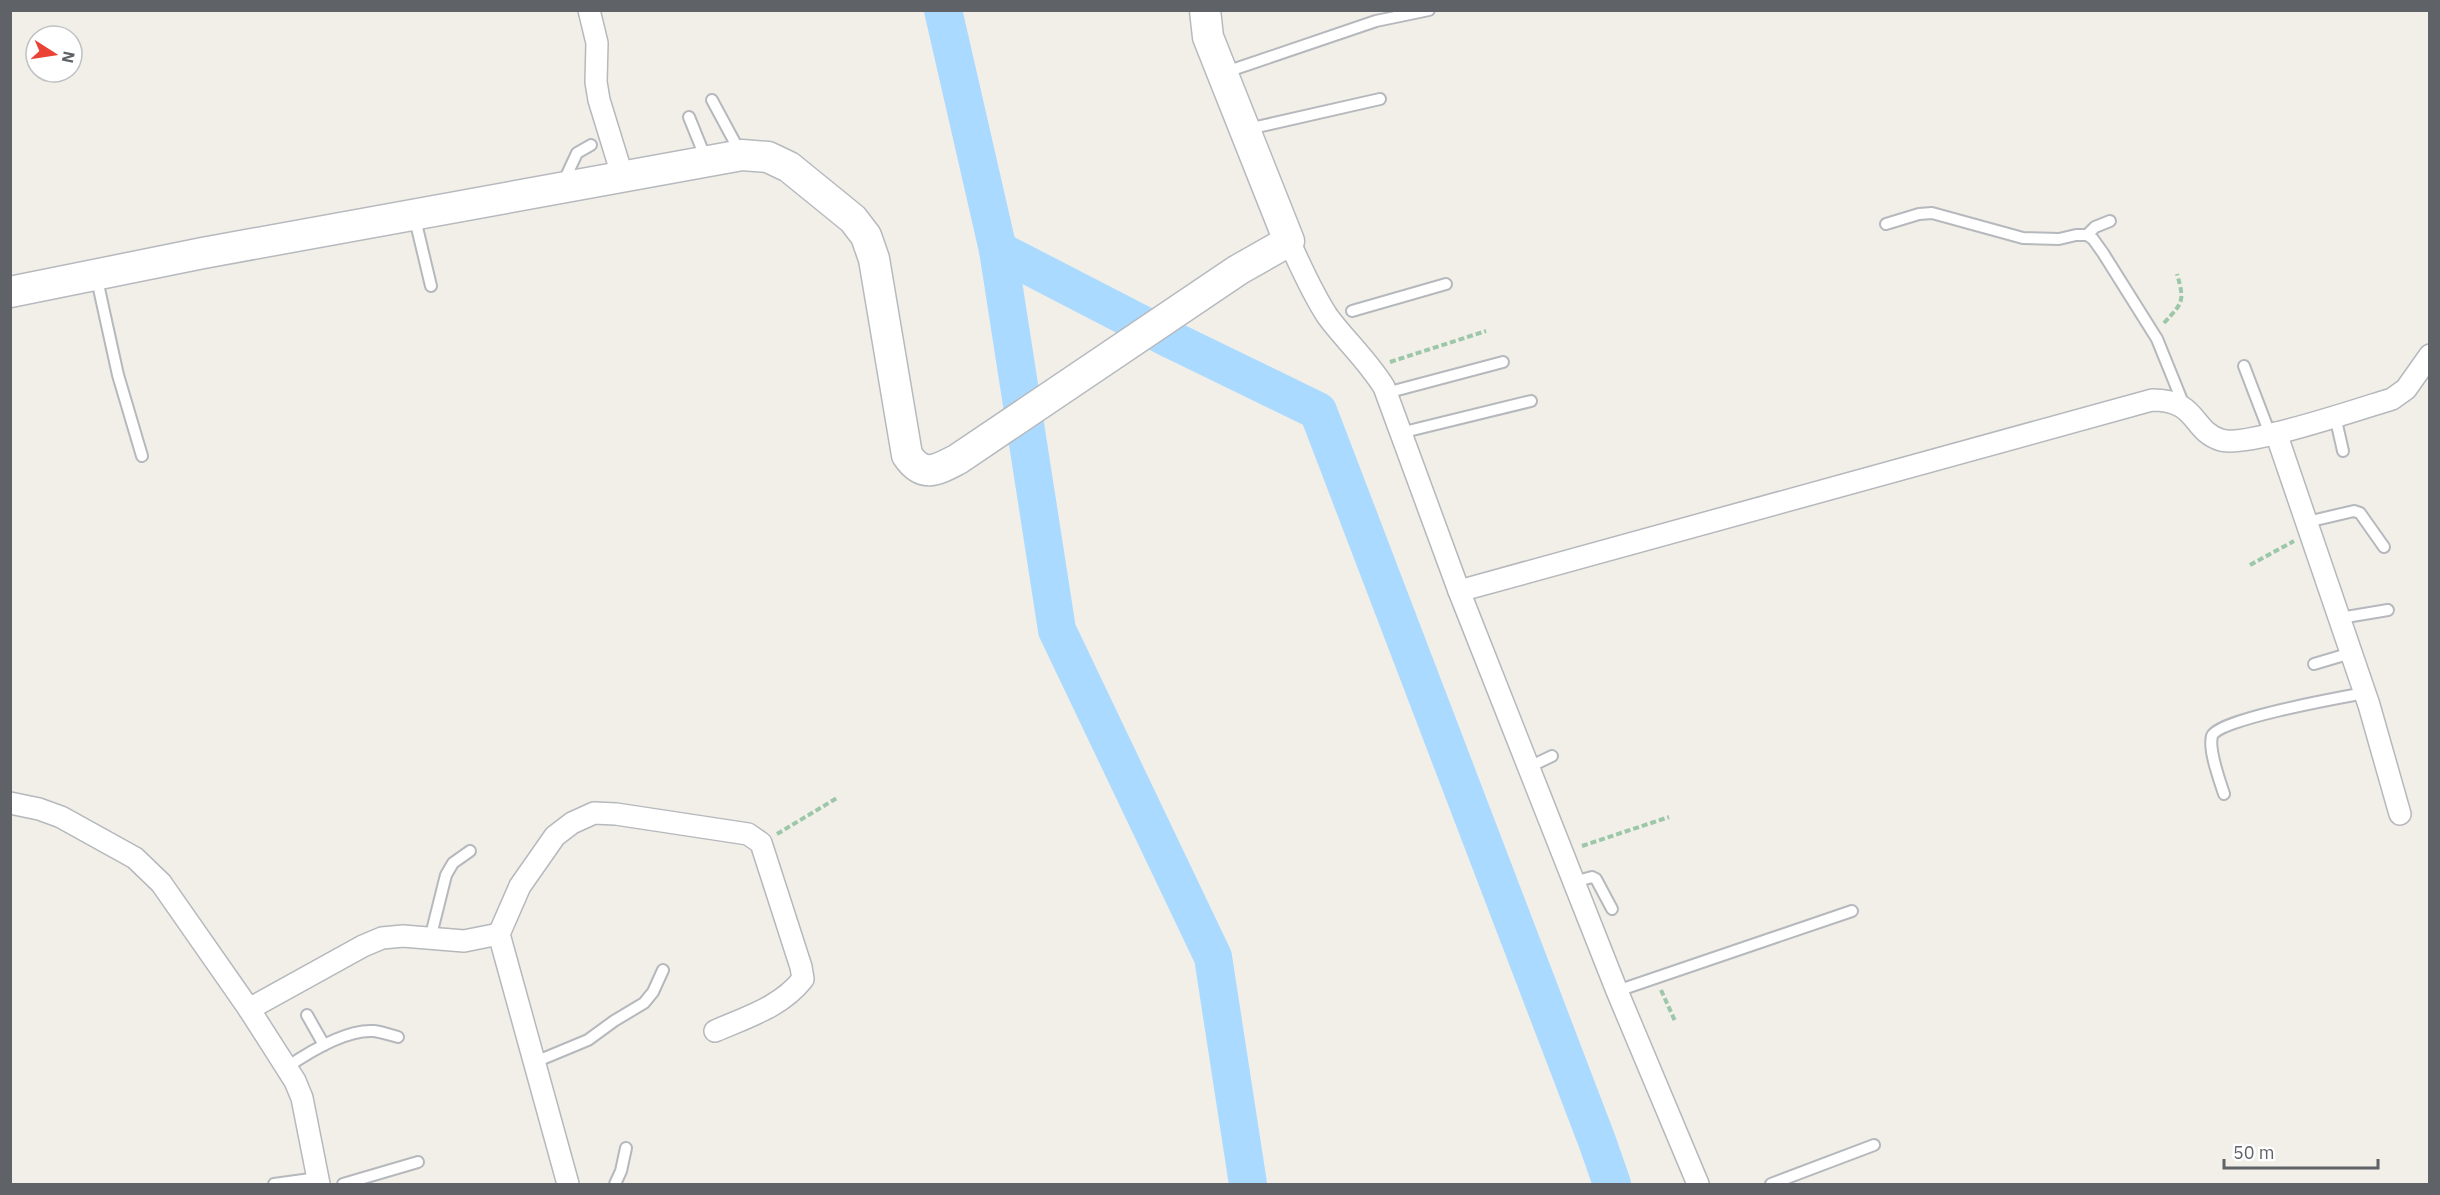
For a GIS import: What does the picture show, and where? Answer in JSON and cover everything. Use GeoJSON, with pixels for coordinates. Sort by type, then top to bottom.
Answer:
{"type":"FeatureCollection","features":[{"type":"Feature","properties":{"kind":"main road"},"geometry":{"type":"LineString","coordinates":[[10,292],[742,155],[768,157],[789,167],[853,219],[866,236],[874,259],[907,455],[914,465],[924,470],[936,470],[958,459],[1238,270],[1289,241],[1208,37],[1205,10]]}},
{"type":"Feature","properties":{"kind":"street"},"geometry":{"type":"LineString","coordinates":[[589,10],[597,43],[598,100],[623,178]]}},
{"type":"Feature","properties":{"kind":"street"},"geometry":{"type":"LineString","coordinates":[[1289,241],[1318,301],[1372,368],[1386,393],[1459,591],[1528,767],[1617,991],[1698,1185]]}},
{"type":"Feature","properties":{"kind":"street"},"geometry":{"type":"LineString","coordinates":[[1459,591],[2152,400],[2169,400],[2185,408],[2209,433],[2221,440],[2238,441],[2273,433],[2392,399],[2406,389],[2430,354]]}},
{"type":"Feature","properties":{"kind":"street"},"geometry":{"type":"LineString","coordinates":[[2273,433],[2309,527],[2340,618],[2365,693],[2400,814]]}},
{"type":"Feature","properties":{"kind":"street"},"geometry":{"type":"LineString","coordinates":[[10,803],[39,809],[61,817],[135,858],[149,869],[249,1009],[296,1081],[302,1098],[318,1181]]}},
{"type":"Feature","properties":{"kind":"street"},"geometry":{"type":"LineString","coordinates":[[568,1185],[500,934],[520,886],[555,836],[572,823],[594,813],[616,814],[748,834],[761,843],[803,979],[792,993],[767,1008],[716,1031]]}},
{"type":"Feature","properties":{"kind":"street"},"geometry":{"type":"LineString","coordinates":[[249,1009],[363,946],[382,938],[404,936],[464,941],[500,934]]}},
{"type":"Feature","properties":{"kind":"lane"},"geometry":{"type":"LineString","coordinates":[[1222,74],[1376,21],[1429,10]]}},
{"type":"Feature","properties":{"kind":"lane"},"geometry":{"type":"LineString","coordinates":[[1245,129],[1380,99]]}},
{"type":"Feature","properties":{"kind":"lane"},"geometry":{"type":"LineString","coordinates":[[712,100],[742,155]]}},
{"type":"Feature","properties":{"kind":"lane"},"geometry":{"type":"LineString","coordinates":[[689,117],[708,162]]}},
{"type":"Feature","properties":{"kind":"lane"},"geometry":{"type":"LineString","coordinates":[[560,189],[578,153],[591,145]]}},
{"type":"Feature","properties":{"kind":"lane"},"geometry":{"type":"LineString","coordinates":[[1886,224],[1919,214],[1932,213],[2023,238],[2087,235],[2093,239],[2103,253],[2153,334],[2165,356],[2185,408]]}},
{"type":"Feature","properties":{"kind":"lane"},"geometry":{"type":"LineString","coordinates":[[414,215],[431,286]]}},
{"type":"Feature","properties":{"kind":"lane"},"geometry":{"type":"LineString","coordinates":[[2087,235],[2095,227],[2110,221]]}},
{"type":"Feature","properties":{"kind":"lane"},"geometry":{"type":"LineString","coordinates":[[96,275],[118,375],[142,456]]}},
{"type":"Feature","properties":{"kind":"lane"},"geometry":{"type":"LineString","coordinates":[[1352,311],[1446,284]]}},
{"type":"Feature","properties":{"kind":"lane"},"geometry":{"type":"LineString","coordinates":[[1386,393],[1503,362]]}},
{"type":"Feature","properties":{"kind":"lane"},"geometry":{"type":"LineString","coordinates":[[2244,366],[2273,433]]}},
{"type":"Feature","properties":{"kind":"lane"},"geometry":{"type":"LineString","coordinates":[[1400,433],[1531,400]]}},
{"type":"Feature","properties":{"kind":"lane"},"geometry":{"type":"LineString","coordinates":[[2335,416],[2343,451]]}},
{"type":"Feature","properties":{"kind":"lane"},"geometry":{"type":"LineString","coordinates":[[2309,527],[2354,511],[2360,513],[2384,547]]}},
{"type":"Feature","properties":{"kind":"lane"},"geometry":{"type":"LineString","coordinates":[[2340,618],[2388,610]]}},
{"type":"Feature","properties":{"kind":"lane"},"geometry":{"type":"LineString","coordinates":[[2314,664],[2351,653]]}},
{"type":"Feature","properties":{"kind":"lane"},"geometry":{"type":"LineString","coordinates":[[2224,794],[2213,752],[2212,738],[2215,732],[2233,723],[2286,709],[2365,693]]}},
{"type":"Feature","properties":{"kind":"lane"},"geometry":{"type":"LineString","coordinates":[[1528,767],[1552,756]]}},
{"type":"Feature","properties":{"kind":"lane"},"geometry":{"type":"LineString","coordinates":[[430,939],[446,875],[453,863],[470,851]]}},
{"type":"Feature","properties":{"kind":"lane"},"geometry":{"type":"LineString","coordinates":[[1574,882],[1594,877],[1612,909]]}},
{"type":"Feature","properties":{"kind":"lane"},"geometry":{"type":"LineString","coordinates":[[1617,991],[1852,911]]}},
{"type":"Feature","properties":{"kind":"lane"},"geometry":{"type":"LineString","coordinates":[[535,1062],[588,1040],[614,1021],[644,1004],[653,992],[663,970]]}},
{"type":"Feature","properties":{"kind":"lane"},"geometry":{"type":"LineString","coordinates":[[307,1015],[324,1045]]}},
{"type":"Feature","properties":{"kind":"lane"},"geometry":{"type":"LineString","coordinates":[[287,1067],[313,1049],[357,1033],[374,1031],[398,1037]]}},
{"type":"Feature","properties":{"kind":"lane"},"geometry":{"type":"LineString","coordinates":[[1771,1185],[1874,1145]]}},
{"type":"Feature","properties":{"kind":"lane"},"geometry":{"type":"LineString","coordinates":[[615,1185],[626,1148]]}},
{"type":"Feature","properties":{"kind":"lane"},"geometry":{"type":"LineString","coordinates":[[343,1185],[418,1162]]}},
{"type":"Feature","properties":{"kind":"lane"},"geometry":{"type":"LineString","coordinates":[[274,1185],[318,1181]]}},
{"type":"Feature","properties":{"kind":"path"},"geometry":{"type":"LineString","coordinates":[[2153,334],[2181,302],[2183,295],[2177,274]]}},
{"type":"Feature","properties":{"kind":"path"},"geometry":{"type":"LineString","coordinates":[[1372,368],[1486,331]]}},
{"type":"Feature","properties":{"kind":"path"},"geometry":{"type":"LineString","coordinates":[[2250,565],[2309,527]]}},
{"type":"Feature","properties":{"kind":"path"},"geometry":{"type":"LineString","coordinates":[[761,843],[837,798]]}},
{"type":"Feature","properties":{"kind":"path"},"geometry":{"type":"LineString","coordinates":[[1581,846],[1669,817]]}},
{"type":"Feature","properties":{"kind":"path"},"geometry":{"type":"LineString","coordinates":[[1655,978],[1675,1021]]}},
{"type":"Feature","properties":{"kind":"waterway"},"geometry":{"type":"LineString","coordinates":[[943,10],[998,250],[1172,340],[1318,411],[1612,1184]]}},
{"type":"Feature","properties":{"kind":"waterway"},"geometry":{"type":"LineString","coordinates":[[998,250],[1057,630],[1213,957],[1248,1184]]}}]}
